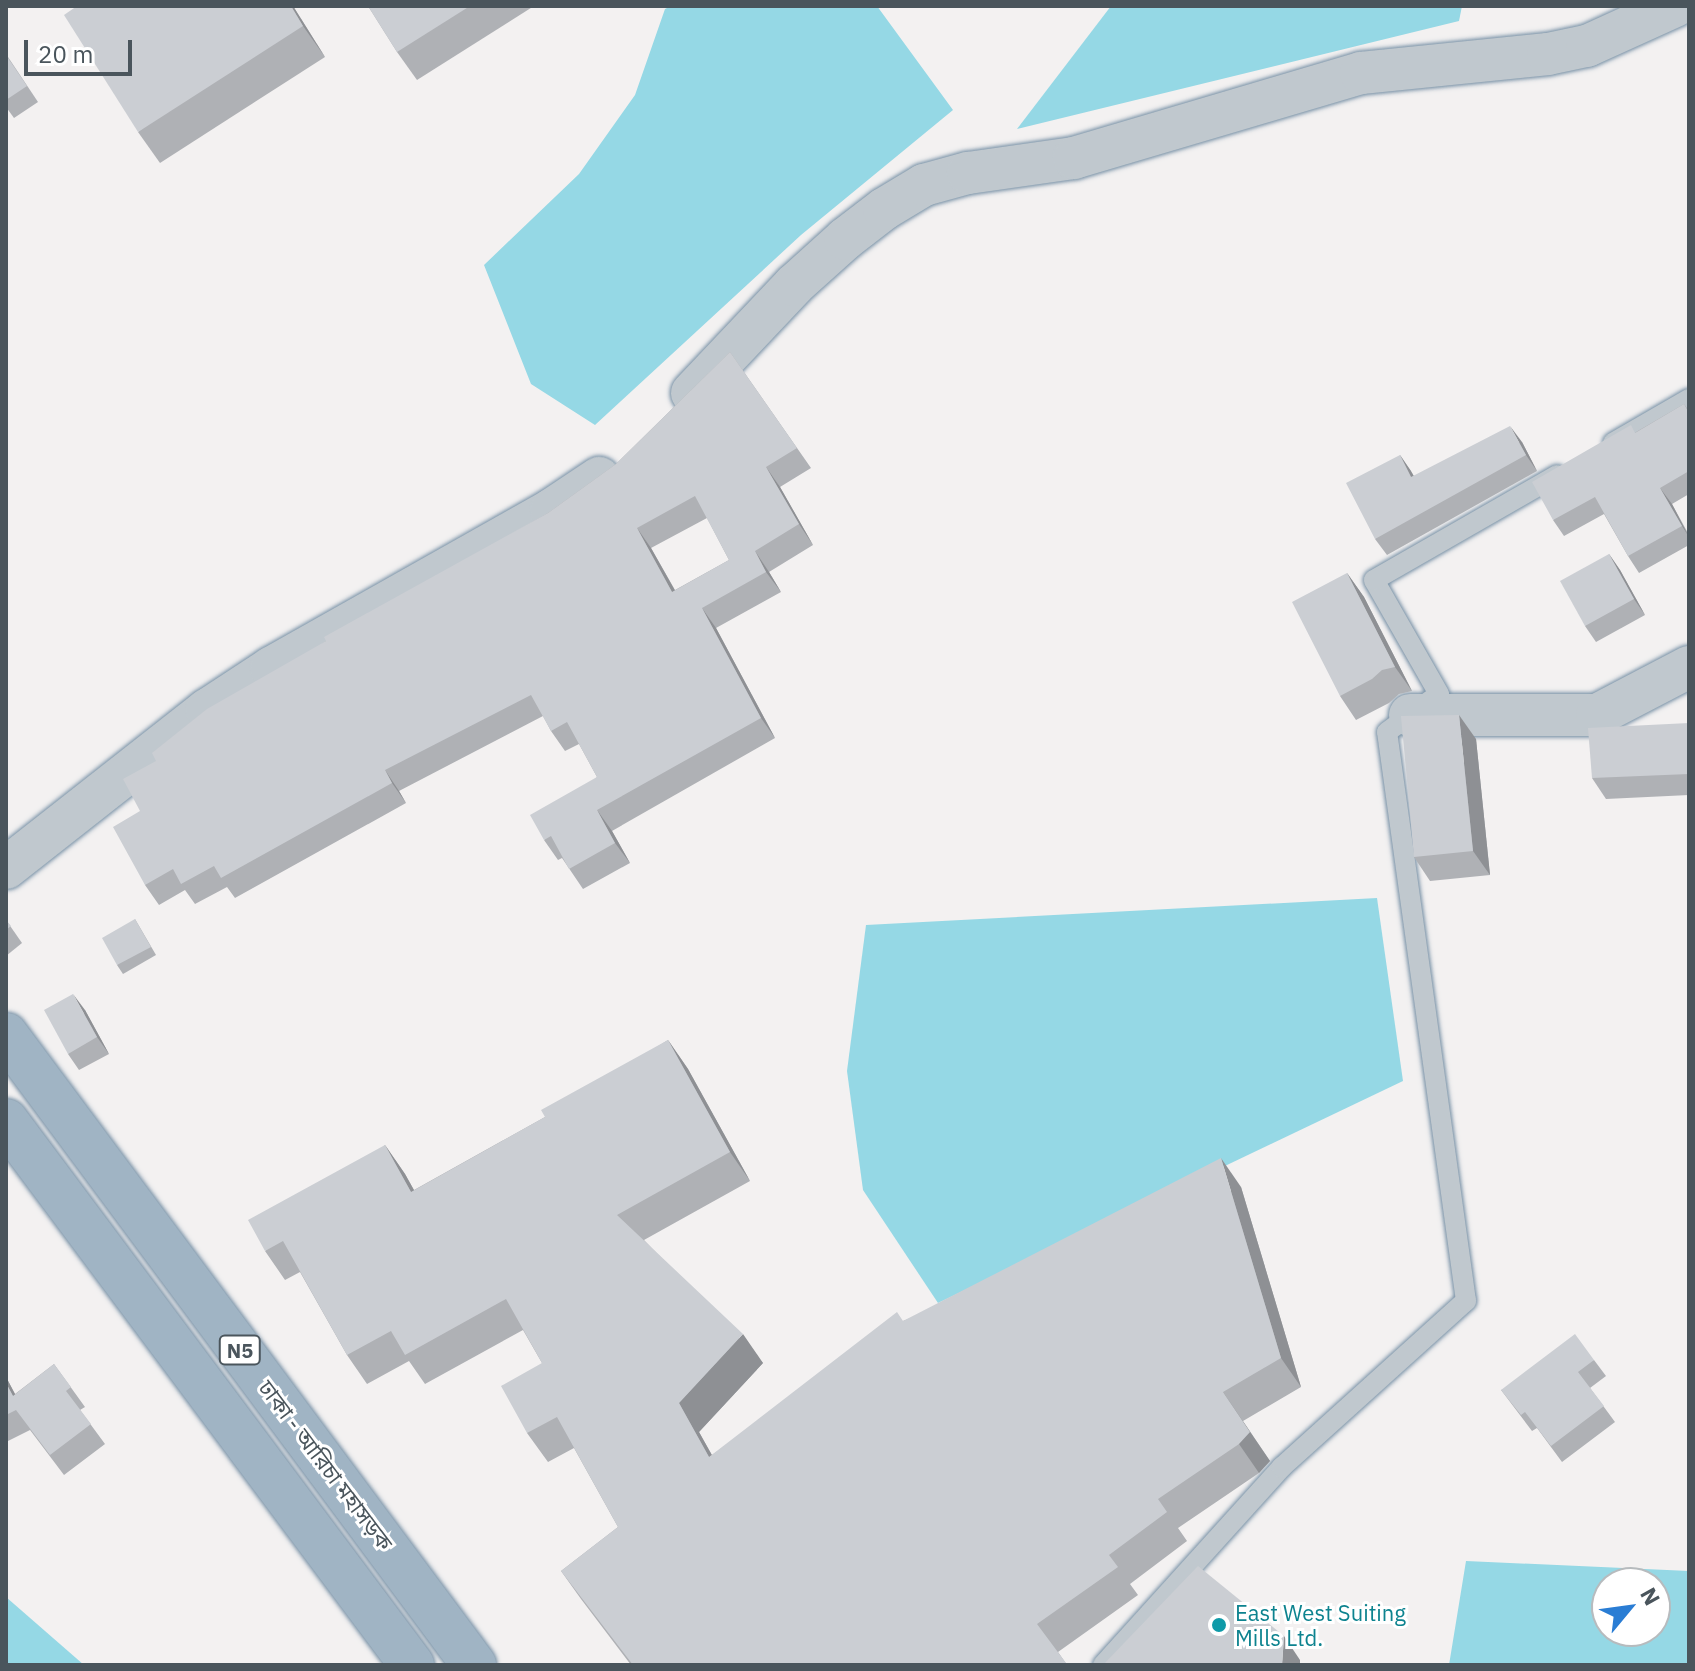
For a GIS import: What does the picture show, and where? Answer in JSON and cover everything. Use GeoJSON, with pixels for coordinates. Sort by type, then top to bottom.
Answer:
{"type":"FeatureCollection","features":[{"type":"Feature","properties":{"kind":"highway","name":"ঢাকা - আরিচা মহাসড়ক"},"geometry":{"type":"LineString","coordinates":[[6,1035],[474,1665]]}},
{"type":"Feature","properties":{"kind":"highway","name":"N5"},"geometry":{"type":"LineString","coordinates":[[6,1121],[412,1665]]}},
{"type":"Feature","properties":{"kind":"street"},"geometry":{"type":"LineString","coordinates":[[6,868],[207,710],[271,668],[551,510],[608,471],[814,267],[884,209],[924,185],[968,173],[1074,158],[1361,73],[1548,54],[1587,46],[1675,6]]}},
{"type":"Feature","properties":{"kind":"street"},"geometry":{"type":"LineString","coordinates":[[1410,715],[1597,715],[1689,667]]}},
{"type":"Feature","properties":{"kind":"lane"},"geometry":{"type":"LineString","coordinates":[[1103,1665],[1282,1467],[1466,1301],[1387,732],[1439,694],[1374,580],[1689,399]]}},
{"type":"Feature","properties":{"kind":"water"},"geometry":{"type":"Polygon","coordinates":[[[671,6],[877,6],[953,110],[801,235],[595,425],[531,384],[484,265],[579,174],[635,95],[665,9],[671,6]]]}},
{"type":"Feature","properties":{"kind":"water"},"geometry":{"type":"Polygon","coordinates":[[[1111,6],[1462,6],[1459,21],[1017,129],[1111,6]]]}},
{"type":"Feature","properties":{"kind":"water"},"geometry":{"type":"Polygon","coordinates":[[[1377,898],[1403,1081],[938,1303],[863,1190],[847,1071],[866,925],[1377,898]]]}},
{"type":"Feature","properties":{"kind":"water"},"geometry":{"type":"Polygon","coordinates":[[[1466,1561],[1600,1567],[1591,1567],[1591,1647],[1671,1647],[1671,1570],[1689,1571],[1689,1665],[1449,1665],[1466,1561]]]}},
{"type":"Feature","properties":{"kind":"water"},"geometry":{"type":"Polygon","coordinates":[[[6,1597],[84,1665],[6,1665],[6,1597]]]}},
{"type":"Feature","properties":{"kind":"building"},"geometry":{"type":"Polygon","coordinates":[[[77,6],[291,6],[303,26],[138,132],[64,15],[77,6]]]}},
{"type":"Feature","properties":{"kind":"building"},"geometry":{"type":"Polygon","coordinates":[[[368,6],[470,6],[397,52],[368,6]]]}},
{"type":"Feature","properties":{"kind":"building"},"geometry":{"type":"Polygon","coordinates":[[[6,55],[27,86],[6,100],[6,55]]]}},
{"type":"Feature","properties":{"kind":"building"},"geometry":{"type":"Polygon","coordinates":[[[730,352],[797,448],[766,467],[799,524],[755,551],[766,572],[702,608],[761,718],[597,810],[615,843],[569,869],[551,836],[544,840],[530,815],[597,777],[567,722],[551,731],[531,695],[385,770],[392,783],[221,878],[214,866],[181,884],[173,869],[145,885],[113,827],[140,811],[123,779],[156,761],[152,753],[207,709],[326,641],[324,637],[548,513],[616,464],[730,352]],[[695,496],[637,528],[672,592],[729,560],[695,496]]]}},
{"type":"Feature","properties":{"kind":"building"},"geometry":{"type":"Polygon","coordinates":[[[1684,404],[1689,413],[1689,471],[1660,488],[1682,526],[1628,556],[1595,497],[1553,520],[1532,482],[1631,425],[1635,433],[1684,404]]]}},
{"type":"Feature","properties":{"kind":"building"},"geometry":{"type":"Polygon","coordinates":[[[1510,426],[1526,455],[1375,539],[1346,483],[1400,455],[1411,477],[1510,426]]]}},
{"type":"Feature","properties":{"kind":"building"},"geometry":{"type":"Polygon","coordinates":[[[1609,554],[1634,599],[1585,626],[1560,581],[1609,554]]]}},
{"type":"Feature","properties":{"kind":"building"},"geometry":{"type":"Polygon","coordinates":[[[1347,573],[1395,667],[1382,670],[1340,696],[1292,602],[1347,573]]]}},
{"type":"Feature","properties":{"kind":"building"},"geometry":{"type":"Polygon","coordinates":[[[1459,715],[1473,851],[1414,857],[1401,716],[1459,715]]]}},
{"type":"Feature","properties":{"kind":"building"},"geometry":{"type":"Polygon","coordinates":[[[1689,723],[1689,774],[1592,778],[1588,728],[1689,723]]]}},
{"type":"Feature","properties":{"kind":"building"},"geometry":{"type":"Polygon","coordinates":[[[135,919],[151,947],[117,965],[102,938],[135,919]]]}},
{"type":"Feature","properties":{"kind":"building"},"geometry":{"type":"Polygon","coordinates":[[[73,994],[97,1037],[68,1054],[44,1010],[73,994]]]}},
{"type":"Feature","properties":{"kind":"building"},"geometry":{"type":"Polygon","coordinates":[[[668,1040],[730,1152],[617,1215],[743,1334],[679,1403],[709,1457],[897,1312],[903,1321],[1221,1158],[1281,1358],[1223,1392],[1250,1432],[1239,1444],[1158,1499],[1167,1512],[1109,1555],[1118,1567],[1037,1624],[1066,1663],[1064,1665],[633,1665],[561,1571],[618,1527],[557,1417],[527,1433],[501,1386],[542,1363],[506,1299],[405,1355],[391,1331],[347,1355],[283,1241],[265,1251],[248,1220],[385,1145],[411,1192],[545,1117],[541,1110],[668,1040]]]}},
{"type":"Feature","properties":{"kind":"building"},"geometry":{"type":"Polygon","coordinates":[[[1575,1334],[1594,1360],[1578,1372],[1604,1406],[1551,1446],[1525,1412],[1521,1415],[1501,1390],[1575,1334]]]}},
{"type":"Feature","properties":{"kind":"building"},"geometry":{"type":"Polygon","coordinates":[[[54,1364],[71,1387],[66,1391],[91,1424],[50,1455],[16,1410],[6,1415],[6,1383],[13,1396],[54,1364]]]}},
{"type":"Feature","properties":{"kind":"building"},"geometry":{"type":"Polygon","coordinates":[[[1198,1566],[1284,1636],[1282,1665],[1103,1665],[1198,1566]]]}},
{"type":"Feature","properties":{"kind":"place","name":"East West Suiting Mills Ltd."},"geometry":{"type":"Point","coordinates":[1219,1625]}}]}
